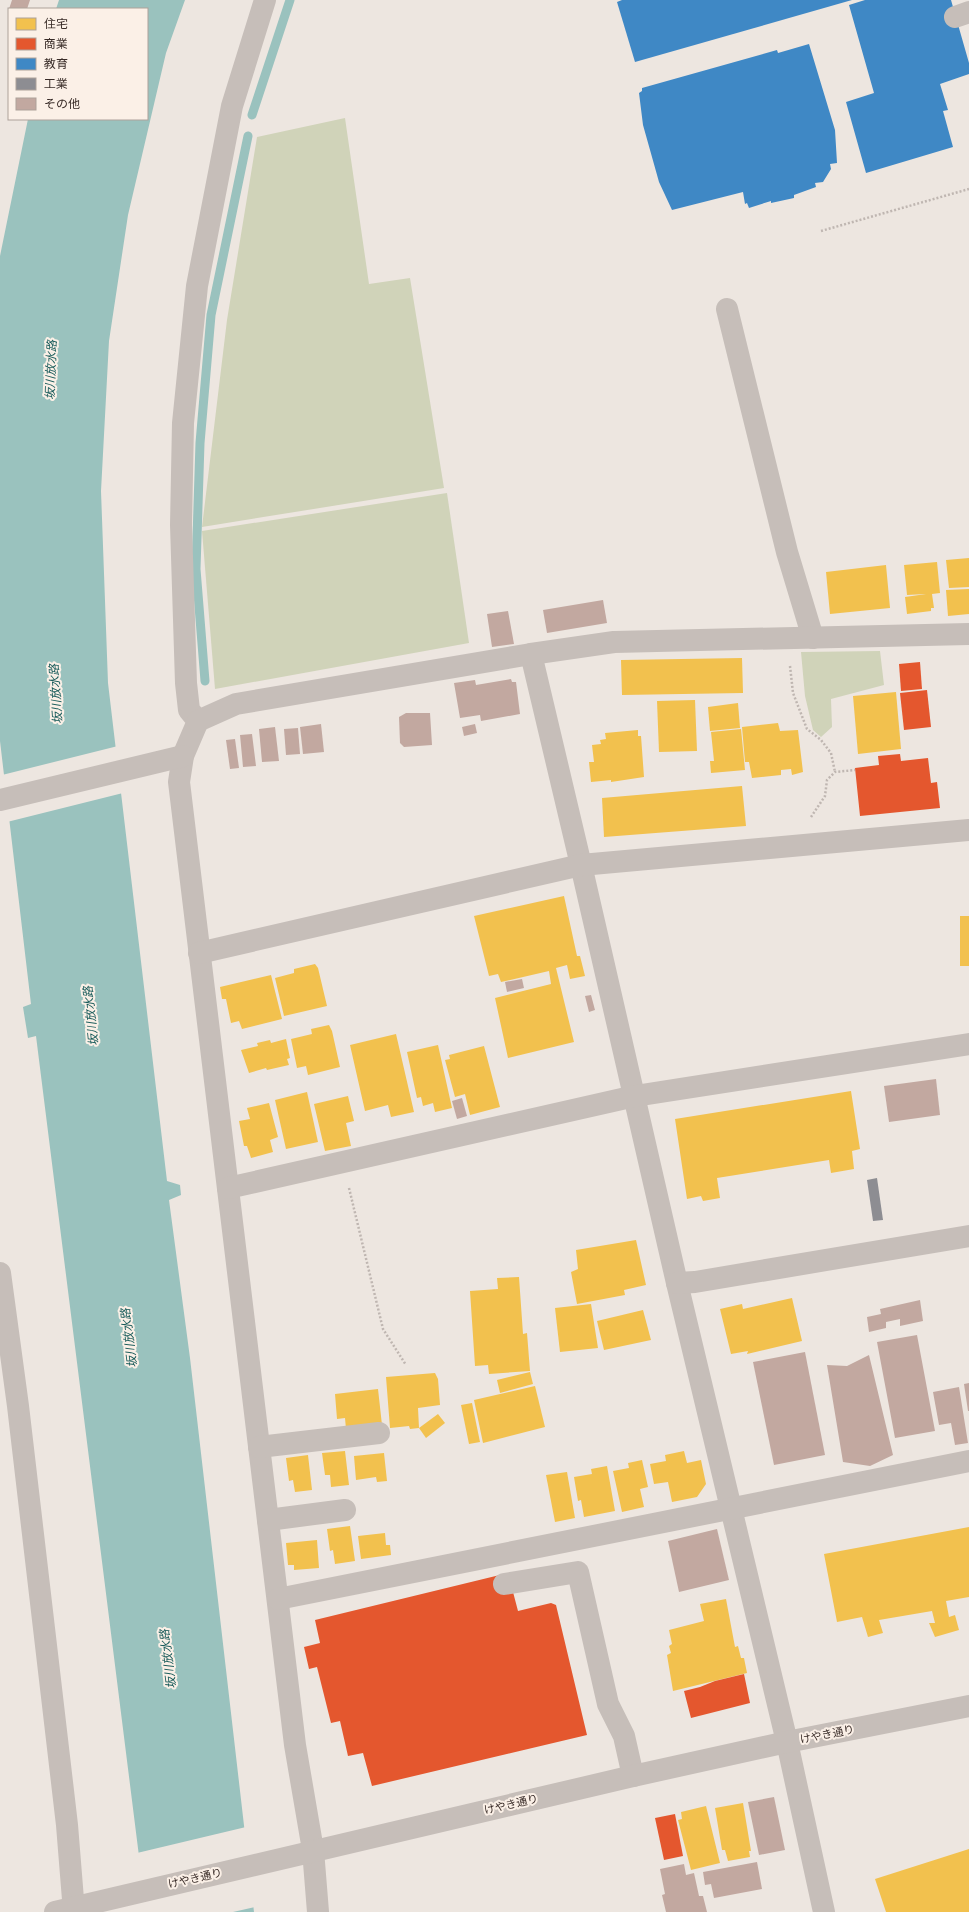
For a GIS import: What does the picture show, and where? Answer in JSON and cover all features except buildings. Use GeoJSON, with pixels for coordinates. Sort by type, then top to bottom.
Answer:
{"type":"FeatureCollection","features":[{"type":"Feature","properties":{"kind":"street"},"geometry":{"type":"LineString","coordinates":[[198,721],[189,710],[186,683],[181,525],[183,423],[197,286],[232,106],[265,0]]}},
{"type":"Feature","properties":{"kind":"street"},"geometry":{"type":"LineString","coordinates":[[727,309],[787,552],[813,638]]}},
{"type":"Feature","properties":{"kind":"street"},"geometry":{"type":"LineString","coordinates":[[318,1912],[313,1850],[295,1745],[176,757],[198,721],[236,704],[531,654],[614,642],[969,634]]}},
{"type":"Feature","properties":{"kind":"street"},"geometry":{"type":"LineString","coordinates":[[531,654],[582,865],[677,1283],[787,1742],[824,1912]]}},
{"type":"Feature","properties":{"kind":"street"},"geometry":{"type":"LineString","coordinates":[[0,800],[176,757]]}},
{"type":"Feature","properties":{"kind":"street"},"geometry":{"type":"LineString","coordinates":[[200,953],[582,865],[969,830]]}},
{"type":"Feature","properties":{"kind":"street"},"geometry":{"type":"LineString","coordinates":[[228,1188],[635,1096],[969,1044]]}},
{"type":"Feature","properties":{"kind":"street"},"geometry":{"type":"LineString","coordinates":[[677,1283],[695,1282],[969,1236]]}},
{"type":"Feature","properties":{"kind":"street"},"geometry":{"type":"LineString","coordinates":[[0,1273],[18,1406],[67,1825],[67,1910]]}},
{"type":"Feature","properties":{"kind":"street"},"geometry":{"type":"LineString","coordinates":[[259,1447],[379,1433]]}},
{"type":"Feature","properties":{"kind":"street"},"geometry":{"type":"LineString","coordinates":[[278,1599],[969,1461]]}},
{"type":"Feature","properties":{"kind":"street"},"geometry":{"type":"LineString","coordinates":[[268,1520],[345,1510]]}},
{"type":"Feature","properties":{"kind":"street"},"geometry":{"type":"LineString","coordinates":[[504,1584],[578,1572],[608,1704],[624,1736],[633,1776]]}},
{"type":"Feature","properties":{"kind":"street","name":"けやき通り"},"geometry":{"type":"LineString","coordinates":[[67,1910],[313,1850],[633,1776],[787,1742],[969,1706]]}},
{"type":"Feature","properties":{"kind":"path"},"geometry":{"type":"LineString","coordinates":[[821,231],[969,189]]}},
{"type":"Feature","properties":{"kind":"path"},"geometry":{"type":"LineString","coordinates":[[787,639],[793,693],[807,729],[821,740],[831,753],[835,772]]}},
{"type":"Feature","properties":{"kind":"path"},"geometry":{"type":"LineString","coordinates":[[812,844],[811,816],[825,796],[826,780],[835,772],[855,770]]}},
{"type":"Feature","properties":{"kind":"path"},"geometry":{"type":"LineString","coordinates":[[343,1162],[383,1329],[406,1365]]}},
{"type":"Feature","properties":{"kind":"green space"},"geometry":{"type":"Polygon","coordinates":[[[345,118],[369,284],[410,278],[444,488],[202,527],[227,320],[257,137],[345,118]]]}},
{"type":"Feature","properties":{"kind":"green space"},"geometry":{"type":"Polygon","coordinates":[[[447,493],[469,643],[215,689],[202,531],[447,493]]]}},
{"type":"Feature","properties":{"kind":"green space"},"geometry":{"type":"Polygon","coordinates":[[[880,651],[884,685],[831,699],[832,727],[821,737],[813,730],[805,696],[801,652],[880,651]]]}},
{"type":"Feature","properties":{"kind":"water","name":"坂川放水路"},"geometry":{"type":"Polygon","coordinates":[[[59,0],[185,0],[166,53],[128,215],[109,341],[101,491],[108,683],[167,1181],[180,1185],[181,1195],[169,1200],[190,1358],[254,1912],[146,1912],[36,1036],[28,1038],[23,1007],[31,1004],[0,741],[0,256],[28,120],[148,120],[148,8],[56,8],[59,0]]]}},
{"type":"Feature","properties":{"kind":"pier"},"geometry":{"type":"Polygon","coordinates":[[[118,746],[123,793],[7,822],[2,775],[118,746]]]}},
{"type":"Feature","properties":{"kind":"pier"},"geometry":{"type":"Polygon","coordinates":[[[246,1827],[255,1907],[233,1912],[144,1912],[137,1853],[246,1827]]]}},
{"type":"Feature","properties":{"kind":"waterway"},"geometry":{"type":"LineString","coordinates":[[252,115],[290,0]]}},
{"type":"Feature","properties":{"kind":"waterway"},"geometry":{"type":"LineString","coordinates":[[205,681],[196,569],[200,443],[211,315],[248,136]]}}]}
